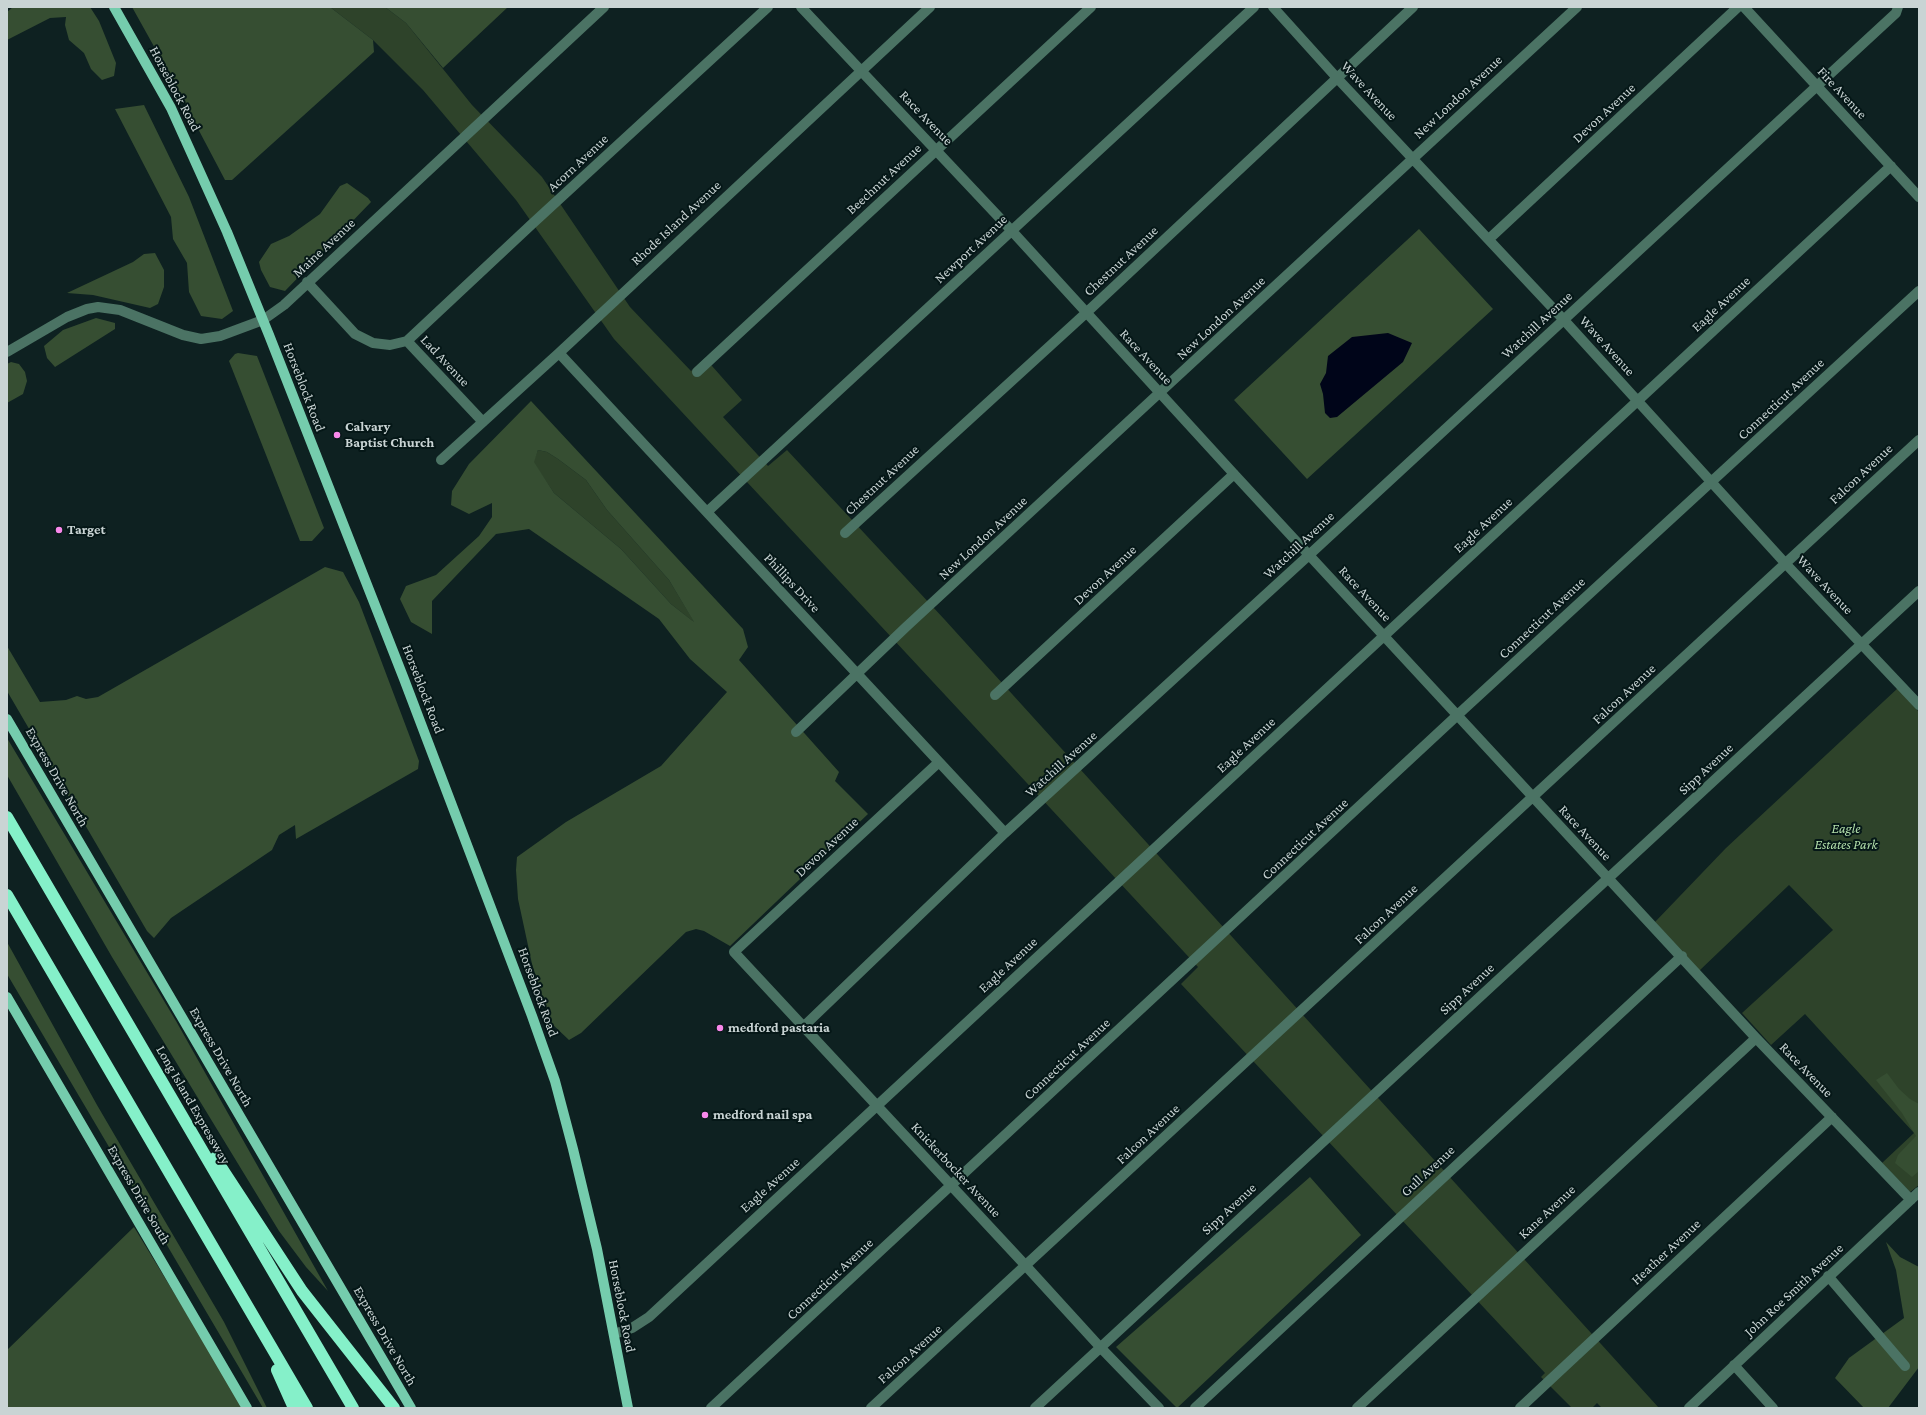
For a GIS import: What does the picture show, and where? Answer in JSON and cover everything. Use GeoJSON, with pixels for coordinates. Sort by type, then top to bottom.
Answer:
{"type":"FeatureCollection","features":[{"type":"Feature","properties":{"kind":"highway","name":"Long Island Expressway"},"geometry":{"type":"LineString","coordinates":[[7,817],[353,1408]]}},
{"type":"Feature","properties":{"kind":"highway"},"geometry":{"type":"LineString","coordinates":[[7,895],[307,1408]]}},
{"type":"Feature","properties":{"kind":"highway"},"geometry":{"type":"LineString","coordinates":[[169,1094],[236,1188],[302,1291],[394,1408]]}},
{"type":"Feature","properties":{"kind":"highway"},"geometry":{"type":"LineString","coordinates":[[244,1300],[294,1408]]}},
{"type":"Feature","properties":{"kind":"main road","name":"Horseblock Road"},"geometry":{"type":"LineString","coordinates":[[114,7],[158,83],[188,143],[263,320],[433,753],[544,1050],[573,1148],[597,1249],[628,1408]]}},
{"type":"Feature","properties":{"kind":"main road","name":"Express Drive North"},"geometry":{"type":"LineString","coordinates":[[7,719],[411,1408]]}},
{"type":"Feature","properties":{"kind":"main road","name":"Express Drive South"},"geometry":{"type":"LineString","coordinates":[[7,997],[246,1408]]}},
{"type":"Feature","properties":{"kind":"street","name":"Maine Avenue"},"geometry":{"type":"LineString","coordinates":[[7,352],[77,312],[98,307],[120,310],[183,335],[201,339],[220,336],[263,320],[284,305],[604,7]]}},
{"type":"Feature","properties":{"kind":"street","name":"Acorn Avenue"},"geometry":{"type":"LineString","coordinates":[[407,341],[768,7]]}},
{"type":"Feature","properties":{"kind":"street","name":"Race Avenue"},"geometry":{"type":"LineString","coordinates":[[801,7],[937,150],[1234,474],[1682,956],[1756,1038],[1911,1200]]}},
{"type":"Feature","properties":{"kind":"street","name":"Rhode Island Avenue"},"geometry":{"type":"LineString","coordinates":[[441,460],[559,353],[860,70],[930,7]]}},
{"type":"Feature","properties":{"kind":"street","name":"Beechnut Avenue"},"geometry":{"type":"LineString","coordinates":[[697,372],[1091,7]]}},
{"type":"Feature","properties":{"kind":"street","name":"Newport Avenue"},"geometry":{"type":"LineString","coordinates":[[707,512],[1254,7]]}},
{"type":"Feature","properties":{"kind":"street","name":"Wave Avenue"},"geometry":{"type":"LineString","coordinates":[[1273,7],[1337,78],[1563,319],[1785,563],[1919,705]]}},
{"type":"Feature","properties":{"kind":"street","name":"Chestnut Avenue"},"geometry":{"type":"LineString","coordinates":[[845,533],[1086,313],[1413,7]]}},
{"type":"Feature","properties":{"kind":"street","name":"New London Avenue"},"geometry":{"type":"LineString","coordinates":[[796,732],[1577,7]]}},
{"type":"Feature","properties":{"kind":"street","name":"Devon Avenue"},"geometry":{"type":"LineString","coordinates":[[1489,239],[1738,7]]}},
{"type":"Feature","properties":{"kind":"street","name":"Fire Avenue"},"geometry":{"type":"LineString","coordinates":[[1744,7],[1919,197]]}},
{"type":"Feature","properties":{"kind":"street","name":"Watchill Avenue"},"geometry":{"type":"LineString","coordinates":[[803,1027],[1005,833],[1309,555],[1816,85],[1896,13],[1898,7]]}},
{"type":"Feature","properties":{"kind":"street","name":"Eagle Avenue"},"geometry":{"type":"LineString","coordinates":[[614,1334],[632,1328],[649,1317],[1891,166]]}},
{"type":"Feature","properties":{"kind":"street","name":"Lad Avenue"},"geometry":{"type":"LineString","coordinates":[[307,282],[355,334],[373,343],[390,345],[407,341],[483,422]]}},
{"type":"Feature","properties":{"kind":"street","name":"Connecticut Avenue"},"geometry":{"type":"LineString","coordinates":[[711,1408],[1458,715],[1919,291]]}},
{"type":"Feature","properties":{"kind":"street","name":"Phillips Drive"},"geometry":{"type":"LineString","coordinates":[[559,353],[1005,833]]}},
{"type":"Feature","properties":{"kind":"street","name":"Falcon Avenue"},"geometry":{"type":"LineString","coordinates":[[871,1408],[1919,440]]}},
{"type":"Feature","properties":{"kind":"street","name":"Devon Avenue"},"geometry":{"type":"LineString","coordinates":[[995,696],[1234,474]]}},
{"type":"Feature","properties":{"kind":"street","name":"Sipp Avenue"},"geometry":{"type":"LineString","coordinates":[[1035,1408],[1919,591]]}},
{"type":"Feature","properties":{"kind":"street","name":"Devon Avenue"},"geometry":{"type":"LineString","coordinates":[[734,952],[939,762]]}},
{"type":"Feature","properties":{"kind":"street","name":"Knickerbocker Avenue"},"geometry":{"type":"LineString","coordinates":[[734,952],[1026,1266],[1100,1348],[1159,1408]]}},
{"type":"Feature","properties":{"kind":"street","name":"Gull Avenue"},"geometry":{"type":"LineString","coordinates":[[1195,1408],[1682,956]]}},
{"type":"Feature","properties":{"kind":"street","name":"Kane Avenue"},"geometry":{"type":"LineString","coordinates":[[1357,1408],[1756,1038]]}},
{"type":"Feature","properties":{"kind":"street","name":"Heather Avenue"},"geometry":{"type":"LineString","coordinates":[[1520,1408],[1832,1117]]}},
{"type":"Feature","properties":{"kind":"street","name":"John Roe Smith Avenue"},"geometry":{"type":"LineString","coordinates":[[1689,1408],[1919,1192]]}},
{"type":"Feature","properties":{"kind":"street"},"geometry":{"type":"LineString","coordinates":[[1828,1276],[1905,1366]]}},
{"type":"Feature","properties":{"kind":"street"},"geometry":{"type":"LineString","coordinates":[[1734,1365],[1773,1408]]}},
{"type":"Feature","properties":{"kind":"green space"},"geometry":{"type":"Polygon","coordinates":[[[13,7],[90,7],[99,21],[116,63],[114,76],[102,80],[91,69],[84,53],[69,40],[65,25],[66,17],[50,18],[7,40],[7,12],[13,7]]]}},
{"type":"Feature","properties":{"kind":"green space"},"geometry":{"type":"Polygon","coordinates":[[[132,7],[330,7],[373,40],[374,52],[232,180],[225,180],[132,7]]]}},
{"type":"Feature","properties":{"kind":"green space"},"geometry":{"type":"Polygon","coordinates":[[[330,7],[385,7],[406,23],[472,105],[542,177],[630,307],[691,371],[705,358],[742,400],[723,417],[768,466],[787,450],[945,620],[1659,1408],[1602,1408],[1597,1403],[1592,1408],[1572,1408],[1541,1377],[1545,1373],[1181,984],[1198,967],[614,339],[516,200],[423,90],[373,40],[330,7]]]}},
{"type":"Feature","properties":{"kind":"green space"},"geometry":{"type":"Polygon","coordinates":[[[385,7],[508,7],[443,68],[406,23],[385,7]]]}},
{"type":"Feature","properties":{"kind":"green space"},"geometry":{"type":"Polygon","coordinates":[[[144,105],[189,197],[233,311],[222,319],[201,316],[189,292],[187,263],[173,239],[171,217],[115,109],[144,105]]]}},
{"type":"Feature","properties":{"kind":"green space"},"geometry":{"type":"Polygon","coordinates":[[[347,183],[368,198],[371,202],[285,291],[270,287],[261,270],[259,262],[271,244],[289,236],[320,214],[340,186],[347,183]]]}},
{"type":"Feature","properties":{"kind":"green space"},"geometry":{"type":"Polygon","coordinates":[[[1419,229],[1493,309],[1307,479],[1234,400],[1419,229]]]}},
{"type":"Feature","properties":{"kind":"green space"},"geometry":{"type":"Polygon","coordinates":[[[155,253],[164,270],[164,287],[158,304],[150,308],[93,295],[67,293],[133,262],[144,254],[155,253]]]}},
{"type":"Feature","properties":{"kind":"green space"},"geometry":{"type":"Polygon","coordinates":[[[96,318],[115,323],[115,329],[55,367],[47,358],[44,346],[63,330],[96,318]]]}},
{"type":"Feature","properties":{"kind":"green space"},"geometry":{"type":"Polygon","coordinates":[[[238,353],[257,356],[324,528],[312,541],[300,541],[229,361],[235,354],[238,353]]]}},
{"type":"Feature","properties":{"kind":"green space"},"geometry":{"type":"Polygon","coordinates":[[[11,362],[19,364],[25,372],[27,381],[23,394],[7,403],[7,364],[11,362]]]}},
{"type":"Feature","properties":{"kind":"green space"},"geometry":{"type":"Polygon","coordinates":[[[531,401],[743,629],[748,647],[739,660],[839,772],[835,781],[868,814],[730,946],[704,931],[696,929],[686,932],[581,1033],[569,1040],[551,1023],[532,964],[518,899],[516,870],[517,857],[566,822],[661,766],[727,692],[690,659],[659,619],[529,529],[496,534],[432,601],[432,634],[411,622],[400,599],[406,586],[436,575],[479,536],[492,517],[492,503],[469,514],[451,505],[452,491],[469,464],[531,401]],[[538,450],[534,462],[554,493],[621,549],[671,604],[694,622],[669,580],[607,510],[586,480],[547,452],[538,450]]]}},
{"type":"Feature","properties":{"kind":"green space"},"geometry":{"type":"Polygon","coordinates":[[[538,450],[547,452],[586,480],[607,510],[669,580],[695,623],[671,604],[621,549],[554,493],[533,462],[538,450]]]}},
{"type":"Feature","properties":{"kind":"green space"},"geometry":{"type":"Polygon","coordinates":[[[325,567],[343,572],[359,602],[419,761],[418,769],[296,839],[295,825],[279,835],[272,850],[171,918],[154,938],[147,931],[7,691],[7,646],[40,702],[66,700],[77,696],[86,699],[98,697],[325,567]]]}},
{"type":"Feature","properties":{"kind":"green space","name":"Eagle Estates Park"},"geometry":{"type":"Polygon","coordinates":[[[1898,688],[1919,712],[1919,1185],[1910,1192],[1882,1163],[1914,1133],[1805,1014],[1771,1045],[1742,1013],[1833,930],[1789,885],[1699,971],[1655,922],[1726,848],[1898,688]]]}},
{"type":"Feature","properties":{"kind":"green space"},"geometry":{"type":"Polygon","coordinates":[[[7,738],[176,1021],[328,1291],[306,1267],[279,1231],[112,957],[7,775],[7,738]]]}},
{"type":"Feature","properties":{"kind":"green space"},"geometry":{"type":"Polygon","coordinates":[[[7,942],[97,1105],[224,1322],[267,1408],[263,1408],[7,974],[7,942]]]}},
{"type":"Feature","properties":{"kind":"green space"},"geometry":{"type":"Polygon","coordinates":[[[1887,1073],[1899,1089],[1910,1099],[1919,1104],[1919,1171],[1912,1177],[1895,1163],[1898,1155],[1916,1136],[1902,1113],[1876,1080],[1887,1073]]]}},
{"type":"Feature","properties":{"kind":"green space"},"geometry":{"type":"Polygon","coordinates":[[[1310,1177],[1361,1235],[1177,1408],[1116,1347],[1310,1177]]]}},
{"type":"Feature","properties":{"kind":"green space"},"geometry":{"type":"Polygon","coordinates":[[[134,1227],[244,1408],[7,1408],[7,1350],[134,1227]]]}},
{"type":"Feature","properties":{"kind":"green space"},"geometry":{"type":"Polygon","coordinates":[[[1886,1242],[1900,1257],[1919,1267],[1919,1367],[1888,1408],[1864,1408],[1835,1378],[1849,1358],[1904,1318],[1896,1270],[1886,1242]]]}},
{"type":"Feature","properties":{"kind":"water"},"geometry":{"type":"Polygon","coordinates":[[[1388,333],[1412,343],[1403,362],[1337,417],[1330,418],[1325,413],[1323,394],[1320,384],[1326,373],[1328,356],[1352,337],[1388,333]]]}},
{"type":"Feature","properties":{"kind":"place","name":"Calvary Baptist Church"},"geometry":{"type":"Point","coordinates":[337,435]}},
{"type":"Feature","properties":{"kind":"place","name":"Target"},"geometry":{"type":"Point","coordinates":[59,530]}},
{"type":"Feature","properties":{"kind":"place","name":"medford pastaria"},"geometry":{"type":"Point","coordinates":[720,1028]}},
{"type":"Feature","properties":{"kind":"place","name":"medford nail spa"},"geometry":{"type":"Point","coordinates":[705,1115]}}]}
